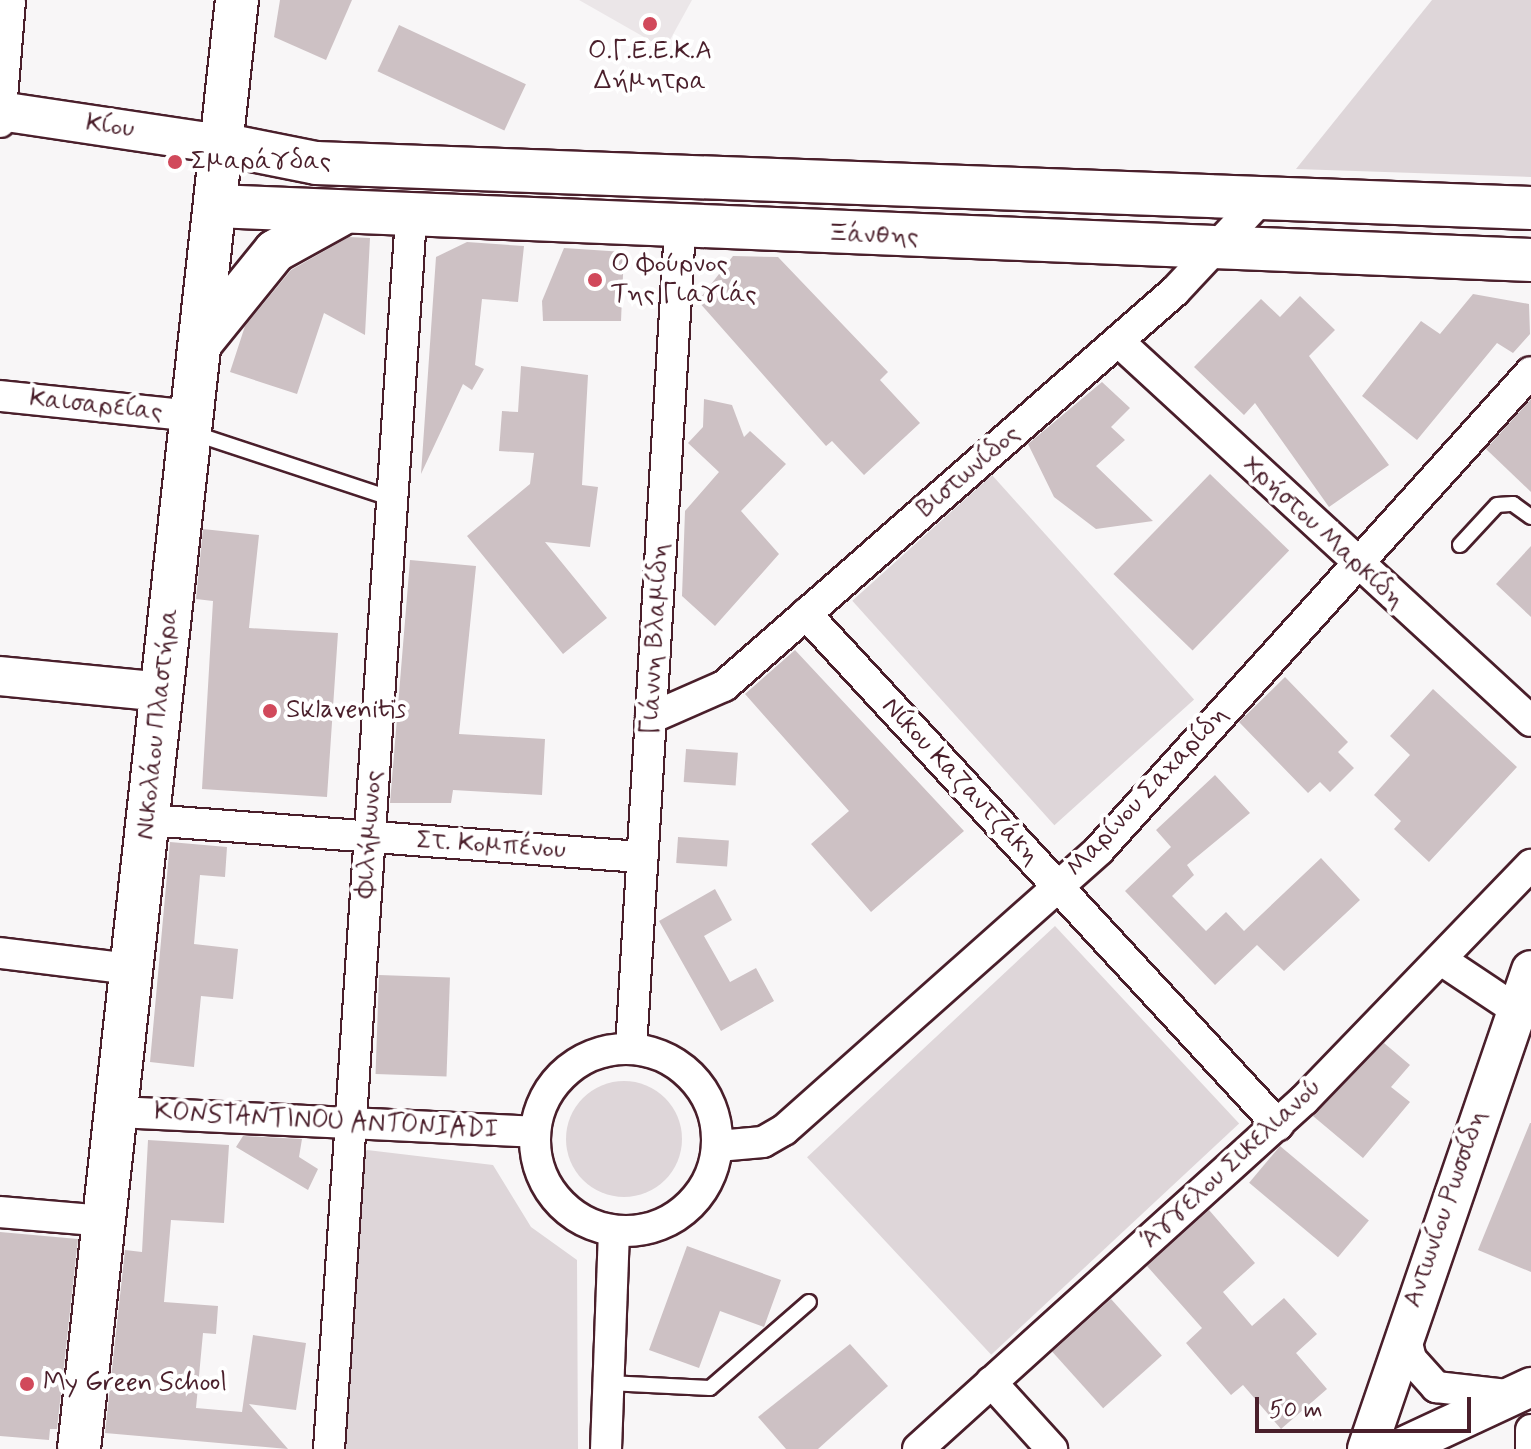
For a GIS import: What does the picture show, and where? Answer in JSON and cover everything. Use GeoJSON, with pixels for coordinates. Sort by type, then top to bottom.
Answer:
{"type":"FeatureCollection","features":[{"type":"Feature","properties":{"kind":"main road","name":"Νικολάου Πλαστήρα"},"geometry":{"type":"LineString","coordinates":[[79,1449],[237,0]]}},
{"type":"Feature","properties":{"kind":"main road","name":"Ξάνθης"},"geometry":{"type":"LineString","coordinates":[[221,144],[332,164],[1531,208]]}},
{"type":"Feature","properties":{"kind":"main road","name":"Ξάνθης"},"geometry":{"type":"LineString","coordinates":[[215,206],[411,219],[1531,260]]}},
{"type":"Feature","properties":{"kind":"main road"},"geometry":{"type":"LineString","coordinates":[[200,344],[275,251],[341,215]]}},
{"type":"Feature","properties":{"kind":"street"},"geometry":{"type":"LineString","coordinates":[[0,122],[10,0]]}},
{"type":"Feature","properties":{"kind":"street","name":"Κίου"},"geometry":{"type":"LineString","coordinates":[[0,111],[221,144]]}},
{"type":"Feature","properties":{"kind":"street","name":"Βιστωνίδος"},"geometry":{"type":"LineString","coordinates":[[651,718],[724,686],[1118,341],[1219,248],[1264,196]]}},
{"type":"Feature","properties":{"kind":"street","name":"Φιλήμωνος"},"geometry":{"type":"LineString","coordinates":[[329,1449],[411,219]]}},
{"type":"Feature","properties":{"kind":"street","name":"Γιάννη Βλαμίδη"},"geometry":{"type":"LineString","coordinates":[[631,1049],[680,229]]}},
{"type":"Feature","properties":{"kind":"street","name":"Χρήστου Μαρκίδη"},"geometry":{"type":"LineString","coordinates":[[1118,341],[1356,565],[1531,721]]}},
{"type":"Feature","properties":{"kind":"street","name":"Μαρίνου Σαχαρίδη"},"geometry":{"type":"LineString","coordinates":[[718,1146],[778,1135],[1058,888],[1531,372]]}},
{"type":"Feature","properties":{"kind":"street","name":"Καισαρείας"},"geometry":{"type":"LineString","coordinates":[[0,396],[191,424]]}},
{"type":"Feature","properties":{"kind":"street","name":"Νίκου Καζαντζάκη"},"geometry":{"type":"LineString","coordinates":[[806,614],[1278,1125]]}},
{"type":"Feature","properties":{"kind":"street"},"geometry":{"type":"LineString","coordinates":[[0,676],[162,692]]}},
{"type":"Feature","properties":{"kind":"street","name":"Στ. Κομπένου"},"geometry":{"type":"LineString","coordinates":[[148,820],[643,857]]}},
{"type":"Feature","properties":{"kind":"street","name":"Άγγελου Σικελιανού"},"geometry":{"type":"LineString","coordinates":[[918,1449],[1278,1125],[1443,961],[1531,865]]}},
{"type":"Feature","properties":{"kind":"street"},"geometry":{"type":"LineString","coordinates":[[0,953],[131,969]]}},
{"type":"Feature","properties":{"kind":"street"},"geometry":{"type":"LineString","coordinates":[[1443,961],[1515,1009]]}},
{"type":"Feature","properties":{"kind":"street","name":"Αντωνίου Ρωσσίδη"},"geometry":{"type":"LineString","coordinates":[[1367,1449],[1404,1331],[1531,970]]}},
{"type":"Feature","properties":{"kind":"street"},"geometry":{"type":"LineString","coordinates":[[631,1049],[655,1053],[695,1079],[712,1110],[718,1146],[706,1184],[680,1214],[651,1229],[614,1231],[580,1220],[550,1191],[535,1132],[545,1098],[567,1071],[597,1054],[631,1049]]}},
{"type":"Feature","properties":{"kind":"street","name":"KONSTANTINOU ANTONIADI"},"geometry":{"type":"LineString","coordinates":[[116,1112],[535,1132]]}},
{"type":"Feature","properties":{"kind":"street"},"geometry":{"type":"LineString","coordinates":[[0,1212],[104,1221]]}},
{"type":"Feature","properties":{"kind":"street"},"geometry":{"type":"LineString","coordinates":[[606,1449],[614,1231]]}},
{"type":"Feature","properties":{"kind":"street"},"geometry":{"type":"LineString","coordinates":[[1404,1331],[1411,1359],[1436,1387],[1474,1397],[1522,1391]]}},
{"type":"Feature","properties":{"kind":"street"},"geometry":{"type":"LineString","coordinates":[[991,1382],[1052,1449]]}},
{"type":"Feature","properties":{"kind":"street"},"geometry":{"type":"LineString","coordinates":[[1398,1449],[1522,1391]]}},
{"type":"Feature","properties":{"kind":"street"},"geometry":{"type":"LineString","coordinates":[[1531,1430],[1531,1449]]}},
{"type":"Feature","properties":{"kind":"lane"},"geometry":{"type":"LineString","coordinates":[[191,424],[393,499]]}},
{"type":"Feature","properties":{"kind":"lane"},"geometry":{"type":"LineString","coordinates":[[1460,545],[1497,505],[1513,504],[1531,517]]}},
{"type":"Feature","properties":{"kind":"lane"},"geometry":{"type":"LineString","coordinates":[[608,1383],[710,1388],[809,1302]]}},
{"type":"Feature","properties":{"kind":"shaded area","name":"Ο.Γ.Ε.Ε.Κ.Α Δήμητρα"},"geometry":{"type":"Polygon","coordinates":[[[579,0],[692,0],[665,49],[579,0]]]}},
{"type":"Feature","properties":{"kind":"shaded area"},"geometry":{"type":"Polygon","coordinates":[[[1432,0],[1531,0],[1531,177],[1296,169],[1432,0]]]}},
{"type":"Feature","properties":{"kind":"shaded area"},"geometry":{"type":"Polygon","coordinates":[[[992,475],[1194,699],[1054,825],[852,601],[992,475]]]}},
{"type":"Feature","properties":{"kind":"shaded area"},"geometry":{"type":"Polygon","coordinates":[[[1055,926],[1239,1123],[991,1355],[807,1157],[1055,926]]]}},
{"type":"Feature","properties":{"kind":"shaded area"},"geometry":{"type":"Polygon","coordinates":[[[624,1081],[646,1085],[665,1098],[678,1117],[682,1139],[678,1161],[665,1180],[646,1193],[624,1197],[602,1193],[583,1180],[570,1161],[566,1139],[570,1117],[583,1098],[602,1085],[624,1081]]]}},
{"type":"Feature","properties":{"kind":"shaded area"},"geometry":{"type":"Polygon","coordinates":[[[367,1150],[493,1165],[531,1227],[577,1260],[578,1449],[346,1449],[360,1159],[367,1150]]]}},
{"type":"Feature","properties":{"kind":"building"},"geometry":{"type":"Polygon","coordinates":[[[280,0],[352,0],[326,60],[274,37],[280,0]]]}},
{"type":"Feature","properties":{"kind":"building"},"geometry":{"type":"Polygon","coordinates":[[[399,25],[526,84],[504,130],[377,71],[399,25]]]}},
{"type":"Feature","properties":{"kind":"building"},"geometry":{"type":"Polygon","coordinates":[[[349,237],[370,238],[365,335],[324,313],[297,394],[230,372],[245,326],[291,270],[349,237]]]}},
{"type":"Feature","properties":{"kind":"building"},"geometry":{"type":"Polygon","coordinates":[[[467,242],[524,246],[518,302],[482,299],[475,365],[484,369],[472,390],[463,384],[421,474],[436,257],[467,242]]]}},
{"type":"Feature","properties":{"kind":"building"},"geometry":{"type":"Polygon","coordinates":[[[564,248],[624,252],[621,321],[543,321],[542,301],[564,248]]]}},
{"type":"Feature","properties":{"kind":"building"},"geometry":{"type":"Polygon","coordinates":[[[733,256],[778,257],[888,372],[880,380],[920,423],[864,475],[832,441],[826,446],[698,301],[733,256]]]}},
{"type":"Feature","properties":{"kind":"building"},"geometry":{"type":"Polygon","coordinates":[[[1473,294],[1529,304],[1530,334],[1513,353],[1497,343],[1417,440],[1362,396],[1421,321],[1440,334],[1473,294]]]}},
{"type":"Feature","properties":{"kind":"building"},"geometry":{"type":"Polygon","coordinates":[[[1300,296],[1335,330],[1309,356],[1389,465],[1329,507],[1255,403],[1244,415],[1194,367],[1261,299],[1280,317],[1300,296]]]}},
{"type":"Feature","properties":{"kind":"building"},"geometry":{"type":"Polygon","coordinates":[[[521,366],[588,375],[582,485],[598,487],[590,547],[545,542],[607,618],[563,654],[467,536],[530,484],[534,453],[499,451],[502,411],[518,412],[521,366]]]}},
{"type":"Feature","properties":{"kind":"building"},"geometry":{"type":"Polygon","coordinates":[[[1102,382],[1130,408],[1111,427],[1125,440],[1096,466],[1153,521],[1096,529],[1054,497],[1028,444],[1102,382]]]}},
{"type":"Feature","properties":{"kind":"building"},"geometry":{"type":"Polygon","coordinates":[[[704,399],[732,405],[744,437],[750,431],[786,464],[741,511],[779,554],[715,626],[682,596],[685,511],[719,472],[688,443],[703,427],[704,399]]]}},
{"type":"Feature","properties":{"kind":"building"},"geometry":{"type":"Polygon","coordinates":[[[1531,399],[1531,492],[1486,449],[1531,399]]]}},
{"type":"Feature","properties":{"kind":"building"},"geometry":{"type":"Polygon","coordinates":[[[1210,474],[1289,550],[1193,650],[1113,574],[1210,474]]]}},
{"type":"Feature","properties":{"kind":"building","name":"Sklavenitis"},"geometry":{"type":"Polygon","coordinates":[[[203,529],[259,535],[249,628],[338,633],[327,797],[202,789],[213,601],[196,599],[203,529]]]}},
{"type":"Feature","properties":{"kind":"building"},"geometry":{"type":"Polygon","coordinates":[[[1531,546],[1531,617],[1496,584],[1531,546]]]}},
{"type":"Feature","properties":{"kind":"building"},"geometry":{"type":"Polygon","coordinates":[[[410,560],[476,566],[459,734],[545,739],[542,795],[453,790],[451,803],[390,803],[410,560]]]}},
{"type":"Feature","properties":{"kind":"building"},"geometry":{"type":"Polygon","coordinates":[[[795,650],[964,831],[871,912],[811,844],[849,811],[745,694],[795,650]]]}},
{"type":"Feature","properties":{"kind":"building"},"geometry":{"type":"Polygon","coordinates":[[[1285,677],[1348,742],[1338,752],[1354,768],[1330,792],[1320,782],[1308,793],[1239,722],[1285,677]]]}},
{"type":"Feature","properties":{"kind":"building"},"geometry":{"type":"Polygon","coordinates":[[[1433,689],[1517,767],[1429,862],[1394,829],[1401,821],[1374,795],[1410,755],[1390,736],[1433,689]]]}},
{"type":"Feature","properties":{"kind":"building"},"geometry":{"type":"Polygon","coordinates":[[[686,749],[738,753],[736,786],[684,782],[686,749]]]}},
{"type":"Feature","properties":{"kind":"building"},"geometry":{"type":"Polygon","coordinates":[[[1215,775],[1250,813],[1187,865],[1194,875],[1172,896],[1206,931],[1226,912],[1244,931],[1321,858],[1360,900],[1284,971],[1257,945],[1215,985],[1125,891],[1171,847],[1156,830],[1215,775]]]}},
{"type":"Feature","properties":{"kind":"building"},"geometry":{"type":"Polygon","coordinates":[[[678,837],[729,841],[727,866],[676,863],[678,837]]]}},
{"type":"Feature","properties":{"kind":"building"},"geometry":{"type":"Polygon","coordinates":[[[170,842],[227,847],[225,877],[200,875],[194,944],[238,949],[233,999],[201,996],[194,1067],[150,1062],[170,842]]]}},
{"type":"Feature","properties":{"kind":"building"},"geometry":{"type":"Polygon","coordinates":[[[715,889],[732,920],[704,936],[730,982],[756,968],[774,1001],[721,1031],[659,921],[715,889]]]}},
{"type":"Feature","properties":{"kind":"building"},"geometry":{"type":"Polygon","coordinates":[[[379,975],[450,977],[447,1076],[376,1074],[379,975]]]}},
{"type":"Feature","properties":{"kind":"building"},"geometry":{"type":"Polygon","coordinates":[[[1384,1043],[1410,1065],[1391,1087],[1410,1102],[1363,1158],[1313,1116],[1384,1043]]]}},
{"type":"Feature","properties":{"kind":"building"},"geometry":{"type":"Polygon","coordinates":[[[1531,1123],[1531,1272],[1478,1250],[1531,1123]]]}},
{"type":"Feature","properties":{"kind":"building"},"geometry":{"type":"Polygon","coordinates":[[[243,1136],[302,1139],[299,1157],[318,1169],[308,1190],[236,1147],[243,1136]]]}},
{"type":"Feature","properties":{"kind":"building"},"geometry":{"type":"Polygon","coordinates":[[[148,1140],[229,1145],[224,1223],[171,1220],[164,1302],[218,1306],[216,1334],[203,1333],[196,1408],[242,1412],[253,1335],[306,1343],[296,1410],[249,1404],[288,1449],[105,1433],[125,1250],[142,1252],[148,1140]]]}},
{"type":"Feature","properties":{"kind":"building"},"geometry":{"type":"Polygon","coordinates":[[[1280,1146],[1369,1221],[1338,1257],[1249,1183],[1280,1146]]]}},
{"type":"Feature","properties":{"kind":"building"},"geometry":{"type":"Polygon","coordinates":[[[1209,1210],[1255,1263],[1223,1292],[1252,1326],[1284,1298],[1317,1334],[1296,1353],[1327,1389],[1281,1429],[1243,1385],[1231,1395],[1186,1343],[1202,1328],[1147,1266],[1209,1210]]]}},
{"type":"Feature","properties":{"kind":"building"},"geometry":{"type":"Polygon","coordinates":[[[0,1232],[78,1239],[57,1429],[50,1429],[49,1440],[0,1436],[0,1232]]]}},
{"type":"Feature","properties":{"kind":"building"},"geometry":{"type":"Polygon","coordinates":[[[687,1246],[781,1280],[764,1327],[720,1311],[699,1368],[649,1350],[687,1246]]]}},
{"type":"Feature","properties":{"kind":"building"},"geometry":{"type":"Polygon","coordinates":[[[1111,1299],[1162,1355],[1103,1408],[1052,1352],[1111,1299]]]}},
{"type":"Feature","properties":{"kind":"building"},"geometry":{"type":"Polygon","coordinates":[[[850,1344],[888,1386],[818,1449],[786,1449],[758,1417],[850,1344]]]}},
{"type":"Feature","properties":{"kind":"place","name":"Ο.Γ.Ε.Ε.Κ.Α Δήμητρα"},"geometry":{"type":"Point","coordinates":[650,24]}},
{"type":"Feature","properties":{"kind":"place","name":"Σμαράγδας"},"geometry":{"type":"Point","coordinates":[175,162]}},
{"type":"Feature","properties":{"kind":"place","name":"Ο Φούρνος Της Γιαγιάς"},"geometry":{"type":"Point","coordinates":[595,280]}},
{"type":"Feature","properties":{"kind":"place","name":"Sklavenitis"},"geometry":{"type":"Point","coordinates":[270,711]}},
{"type":"Feature","properties":{"kind":"place","name":"My Green School"},"geometry":{"type":"Point","coordinates":[27,1384]}}]}
